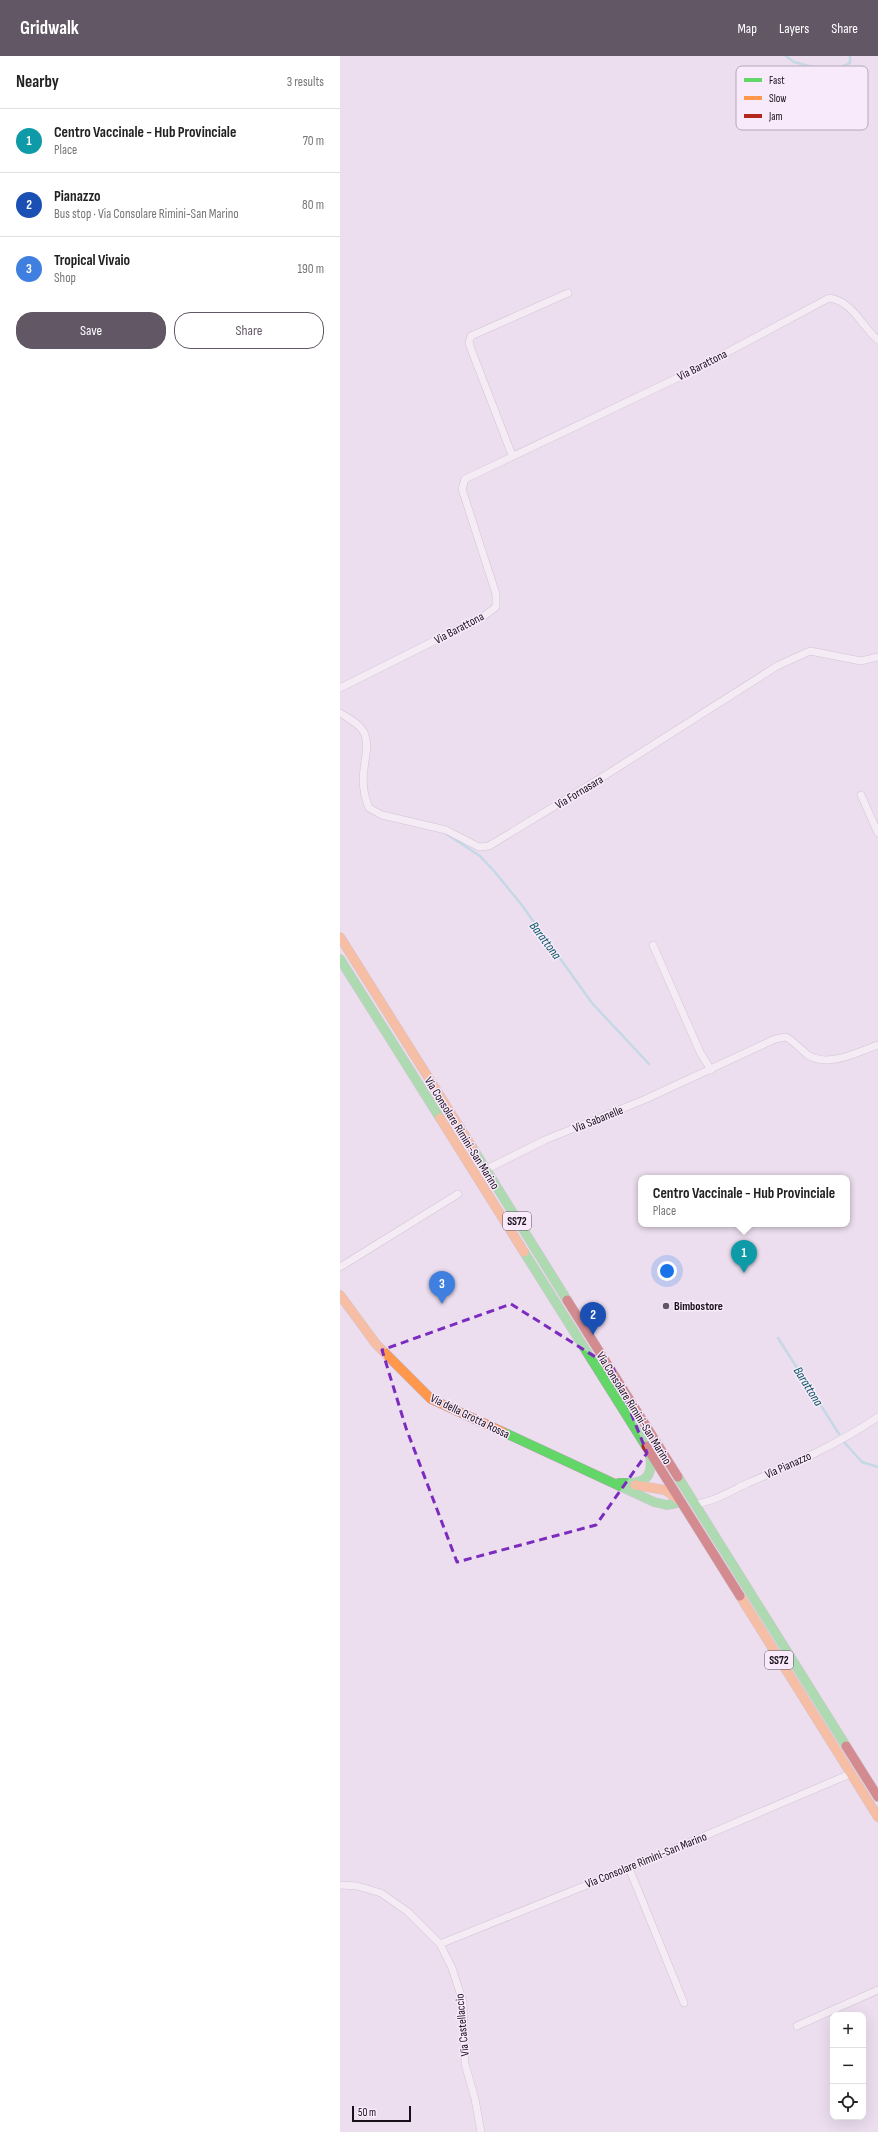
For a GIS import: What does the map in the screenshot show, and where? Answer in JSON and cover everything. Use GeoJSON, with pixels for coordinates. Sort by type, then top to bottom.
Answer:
{"type":"FeatureCollection","features":[{"type":"Feature","properties":{"kind":"main road","name":"Via Consolare Rimini-San Marino"},"geometry":{"type":"LineString","coordinates":[[340,937],[878,1797]]}},
{"type":"Feature","properties":{"kind":"main road","name":"Via Consolare Rimini-San Marino"},"geometry":{"type":"LineString","coordinates":[[340,959],[878,1817]]}},
{"type":"Feature","properties":{"kind":"main road","name":"Via della Grotta Rossa"},"geometry":{"type":"LineString","coordinates":[[340,1295],[376,1344],[431,1399],[613,1483],[665,1505],[674,1505],[681,1502],[665,1490],[613,1483]]}},
{"type":"Feature","properties":{"kind":"main road"},"geometry":{"type":"LineString","coordinates":[[634,1485],[647,1478],[651,1469],[649,1452]]}},
{"type":"Feature","properties":{"kind":"main road"},"geometry":{"type":"LineString","coordinates":[[681,1502],[694,1504]]}},
{"type":"Feature","properties":{"kind":"street"},"geometry":{"type":"LineString","coordinates":[[512,455],[471,349],[469,342],[471,336],[568,293]]}},
{"type":"Feature","properties":{"kind":"street","name":"Via Barattona"},"geometry":{"type":"LineString","coordinates":[[340,688],[484,616],[496,608],[496,594],[462,489],[465,478],[696,369],[829,298],[840,300],[849,307],[870,334],[878,340]]}},
{"type":"Feature","properties":{"kind":"street","name":"Via Fornasara"},"geometry":{"type":"LineString","coordinates":[[340,713],[353,721],[365,734],[367,752],[364,769],[364,795],[369,808],[382,815],[446,830],[479,847],[489,846],[609,773],[777,666],[810,651],[861,661],[878,657]]}},
{"type":"Feature","properties":{"kind":"street"},"geometry":{"type":"LineString","coordinates":[[861,795],[878,834]]}},
{"type":"Feature","properties":{"kind":"street"},"geometry":{"type":"LineString","coordinates":[[653,945],[700,1052],[711,1070]]}},
{"type":"Feature","properties":{"kind":"street","name":"Via Sabanelle"},"geometry":{"type":"LineString","coordinates":[[485,1170],[545,1140],[646,1099],[711,1070],[775,1038],[786,1037],[808,1054],[820,1061],[837,1058],[878,1045]]}},
{"type":"Feature","properties":{"kind":"street"},"geometry":{"type":"LineString","coordinates":[[340,1267],[458,1194]]}},
{"type":"Feature","properties":{"kind":"street","name":"Via Pianazzo"},"geometry":{"type":"LineString","coordinates":[[694,1504],[714,1498],[819,1452],[854,1434],[878,1417]]}},
{"type":"Feature","properties":{"kind":"street","name":"Via Consolare Rimini-San Marino"},"geometry":{"type":"LineString","coordinates":[[440,1944],[629,1868],[850,1774]]}},
{"type":"Feature","properties":{"kind":"street"},"geometry":{"type":"LineString","coordinates":[[629,1868],[684,2002]]}},
{"type":"Feature","properties":{"kind":"street","name":"Via Castellaccio"},"geometry":{"type":"LineString","coordinates":[[340,1885],[357,1886],[381,1893],[408,1912],[440,1944],[452,1968],[463,2002],[465,2064],[475,2099],[481,2132]]}},
{"type":"Feature","properties":{"kind":"street"},"geometry":{"type":"LineString","coordinates":[[797,2026],[878,1990]]}},
{"type":"Feature","properties":{"kind":"highlighted area"},"geometry":{"type":"Polygon","coordinates":[[[511,1304],[613,1368],[647,1453],[596,1525],[457,1562],[406,1428],[382,1350],[511,1304]]]}},
{"type":"Feature","properties":{"kind":"waterway"},"geometry":{"type":"LineString","coordinates":[[786,56],[794,62],[809,66]]}},
{"type":"Feature","properties":{"kind":"waterway"},"geometry":{"type":"LineString","coordinates":[[844,66],[850,63],[850,56]]}},
{"type":"Feature","properties":{"kind":"waterway","name":"Barattona"},"geometry":{"type":"LineString","coordinates":[[445,833],[480,856],[494,871],[521,904],[592,1003],[649,1064]]}},
{"type":"Feature","properties":{"kind":"waterway","name":"Barattona"},"geometry":{"type":"LineString","coordinates":[[778,1338],[839,1434]]}},
{"type":"Feature","properties":{"kind":"waterway","name":"Barattona"},"geometry":{"type":"LineString","coordinates":[[844,1442],[862,1462],[878,1467]]}},
{"type":"Feature","properties":{"kind":"traffic: fast"},"geometry":{"type":"LineString","coordinates":[[340,959],[440,1118]]}},
{"type":"Feature","properties":{"kind":"traffic: fast"},"geometry":{"type":"LineString","coordinates":[[472,1147],[567,1300]]}},
{"type":"Feature","properties":{"kind":"traffic: fast"},"geometry":{"type":"LineString","coordinates":[[524,1252],[646,1446]]}},
{"type":"Feature","properties":{"kind":"traffic: fast"},"geometry":{"type":"LineString","coordinates":[[503,1432],[654,1502],[667,1505],[681,1502]]}},
{"type":"Feature","properties":{"kind":"traffic: fast"},"geometry":{"type":"LineString","coordinates":[[619,1483],[635,1483],[645,1479],[650,1470],[650,1454]]}},
{"type":"Feature","properties":{"kind":"traffic: fast"},"geometry":{"type":"LineString","coordinates":[[678,1477],[846,1746]]}},
{"type":"Feature","properties":{"kind":"traffic: slow"},"geometry":{"type":"LineString","coordinates":[[340,937],[472,1147]]}},
{"type":"Feature","properties":{"kind":"traffic: slow"},"geometry":{"type":"LineString","coordinates":[[440,1118],[524,1252]]}},
{"type":"Feature","properties":{"kind":"traffic: slow"},"geometry":{"type":"LineString","coordinates":[[340,1295],[376,1344],[431,1399],[503,1432]]}},
{"type":"Feature","properties":{"kind":"traffic: slow"},"geometry":{"type":"LineString","coordinates":[[635,1485],[665,1490],[678,1499]]}},
{"type":"Feature","properties":{"kind":"traffic: slow"},"geometry":{"type":"LineString","coordinates":[[740,1596],[878,1817]]}},
{"type":"Feature","properties":{"kind":"traffic: jam"},"geometry":{"type":"LineString","coordinates":[[567,1300],[678,1477]]}},
{"type":"Feature","properties":{"kind":"traffic: jam"},"geometry":{"type":"LineString","coordinates":[[646,1446],[740,1596]]}},
{"type":"Feature","properties":{"kind":"traffic: jam"},"geometry":{"type":"LineString","coordinates":[[846,1746],[878,1797]]}},
{"type":"Feature","properties":{"kind":"place","name":"Centro Vaccinale - Hub Provinciale"},"geometry":{"type":"Point","coordinates":[744,1273]}},
{"type":"Feature","properties":{"kind":"place","name":"Tropical Vivaio"},"geometry":{"type":"Point","coordinates":[442,1304]}},
{"type":"Feature","properties":{"kind":"place","name":"Bimbostore"},"geometry":{"type":"Point","coordinates":[666,1306]}},
{"type":"Feature","properties":{"kind":"place","name":"Pianazzo"},"geometry":{"type":"Point","coordinates":[593,1335]}}]}
